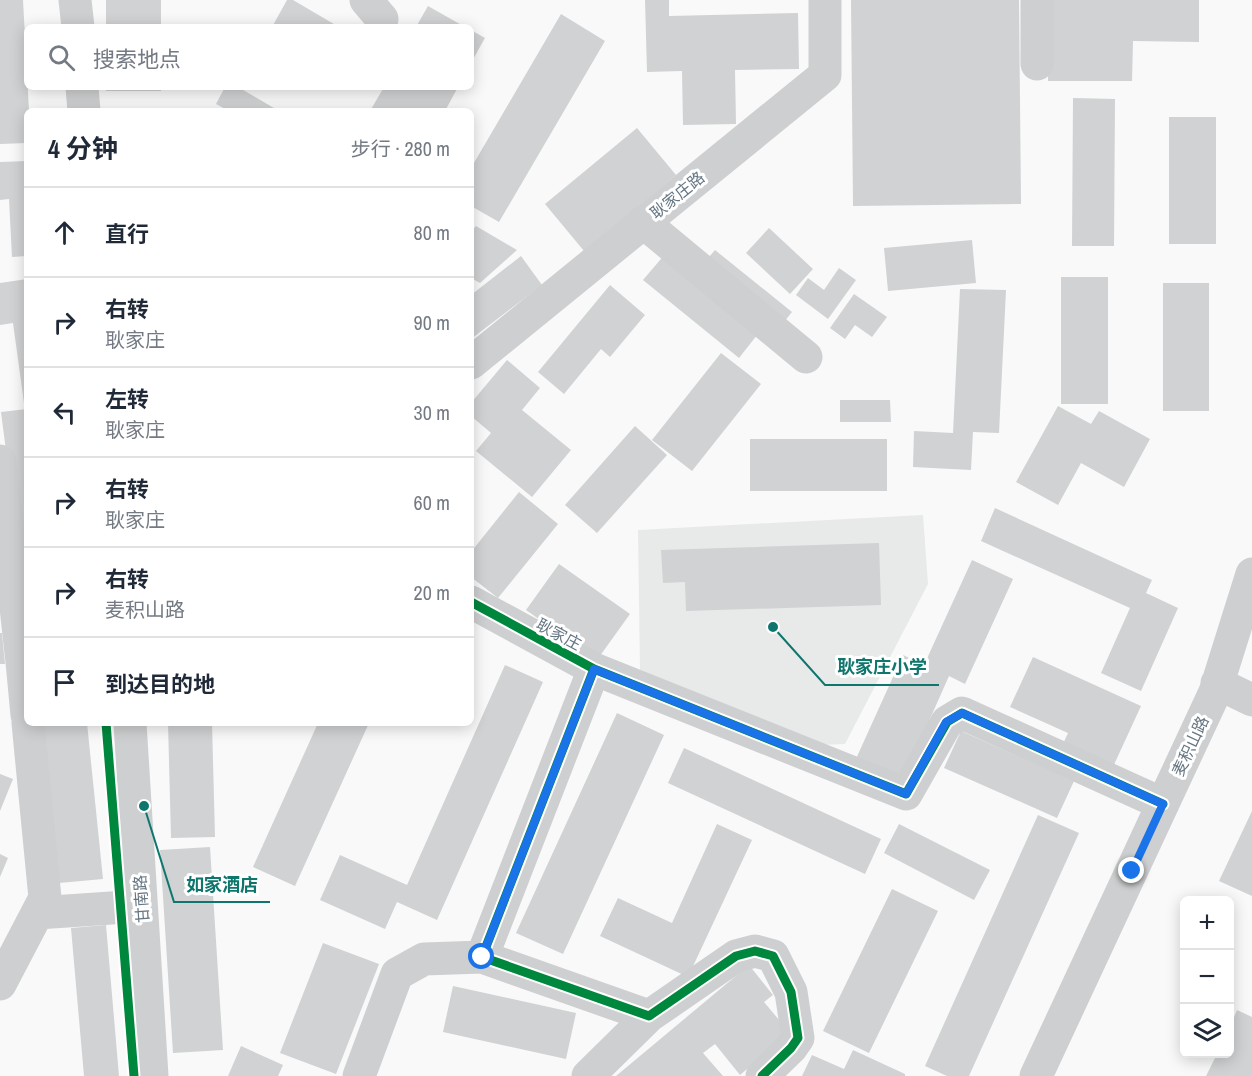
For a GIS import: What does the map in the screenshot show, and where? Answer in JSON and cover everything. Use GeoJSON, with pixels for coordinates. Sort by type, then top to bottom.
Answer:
{"type":"FeatureCollection","features":[{"type":"Feature","properties":{"kind":"street"},"geometry":{"type":"LineString","coordinates":[[75,0],[78,24]]}},
{"type":"Feature","properties":{"kind":"street","name":"耿家庄路"},"geometry":{"type":"LineString","coordinates":[[474,361],[825,75],[825,0]]}},
{"type":"Feature","properties":{"kind":"street"},"geometry":{"type":"LineString","coordinates":[[1037,0],[1037,64]]}},
{"type":"Feature","properties":{"kind":"street"},"geometry":{"type":"LineString","coordinates":[[82,90],[84,108]]}},
{"type":"Feature","properties":{"kind":"street"},"geometry":{"type":"LineString","coordinates":[[643,222],[806,357]]}},
{"type":"Feature","properties":{"kind":"street"},"geometry":{"type":"LineString","coordinates":[[0,460],[24,662]]}},
{"type":"Feature","properties":{"kind":"street","name":"麦积山路"},"geometry":{"type":"LineString","coordinates":[[1036,1076],[1217,683],[1252,574]]}},
{"type":"Feature","properties":{"kind":"street","name":"耿家庄"},"geometry":{"type":"LineString","coordinates":[[474,604],[594,669],[906,794],[946,722],[962,713],[1163,804]]}},
{"type":"Feature","properties":{"kind":"street"},"geometry":{"type":"LineString","coordinates":[[482,957],[594,669]]}},
{"type":"Feature","properties":{"kind":"street"},"geometry":{"type":"LineString","coordinates":[[1217,683],[1252,700]]}},
{"type":"Feature","properties":{"kind":"street"},"geometry":{"type":"LineString","coordinates":[[0,984],[45,898],[28,726]]}},
{"type":"Feature","properties":{"kind":"street","name":"甘南路"},"geometry":{"type":"LineString","coordinates":[[129,726],[152,1076]]}},
{"type":"Feature","properties":{"kind":"street"},"geometry":{"type":"LineString","coordinates":[[37,913],[141,906]]}},
{"type":"Feature","properties":{"kind":"street"},"geometry":{"type":"LineString","coordinates":[[588,1076],[649,1016],[736,956],[755,951],[773,956],[791,992],[798,1038],[762,1076]]}},
{"type":"Feature","properties":{"kind":"street"},"geometry":{"type":"LineString","coordinates":[[359,1076],[397,974],[424,959],[482,957],[649,1016]]}},
{"type":"Feature","properties":{"kind":"shaded area"},"geometry":{"type":"Polygon","coordinates":[[[923,515],[928,584],[845,744],[818,745],[640,670],[638,530],[923,515]]]}},
{"type":"Feature","properties":{"kind":"building"},"geometry":{"type":"Polygon","coordinates":[[[0,0],[23,0],[24,90],[28,90],[29,108],[24,108],[24,143],[0,144],[0,0]]]}},
{"type":"Feature","properties":{"kind":"building"},"geometry":{"type":"Polygon","coordinates":[[[106,0],[161,0],[161,24],[106,24],[106,0]]]}},
{"type":"Feature","properties":{"kind":"building"},"geometry":{"type":"Polygon","coordinates":[[[287,0],[293,0],[334,24],[274,24],[287,0]]]}},
{"type":"Feature","properties":{"kind":"building"},"geometry":{"type":"Polygon","coordinates":[[[645,0],[669,0],[669,16],[798,13],[799,69],[735,70],[736,124],[683,125],[682,71],[647,72],[645,0]]]}},
{"type":"Feature","properties":{"kind":"building"},"geometry":{"type":"Polygon","coordinates":[[[851,0],[1019,0],[1021,204],[853,206],[851,0]]]}},
{"type":"Feature","properties":{"kind":"building"},"geometry":{"type":"Polygon","coordinates":[[[1049,0],[1199,0],[1199,42],[1133,41],[1132,81],[1048,81],[1049,0]]]}},
{"type":"Feature","properties":{"kind":"building"},"geometry":{"type":"Polygon","coordinates":[[[428,6],[460,24],[418,24],[428,6]]]}},
{"type":"Feature","properties":{"kind":"building"},"geometry":{"type":"Polygon","coordinates":[[[561,14],[605,41],[499,222],[474,208],[474,163],[561,14]]]}},
{"type":"Feature","properties":{"kind":"building"},"geometry":{"type":"Polygon","coordinates":[[[474,32],[485,38],[474,58],[474,32]]]}},
{"type":"Feature","properties":{"kind":"building"},"geometry":{"type":"Polygon","coordinates":[[[106,90],[161,90],[161,91],[106,90]]]}},
{"type":"Feature","properties":{"kind":"building"},"geometry":{"type":"Polygon","coordinates":[[[223,90],[243,90],[274,108],[223,108],[216,104],[223,90]]]}},
{"type":"Feature","properties":{"kind":"building"},"geometry":{"type":"Polygon","coordinates":[[[382,90],[456,90],[447,108],[372,108],[382,90]]]}},
{"type":"Feature","properties":{"kind":"building"},"geometry":{"type":"Polygon","coordinates":[[[1073,98],[1115,99],[1114,246],[1072,246],[1073,98]]]}},
{"type":"Feature","properties":{"kind":"building"},"geometry":{"type":"Polygon","coordinates":[[[1169,117],[1216,117],[1216,244],[1169,244],[1169,117]]]}},
{"type":"Feature","properties":{"kind":"building"},"geometry":{"type":"Polygon","coordinates":[[[637,128],[676,175],[584,251],[545,204],[637,128]]]}},
{"type":"Feature","properties":{"kind":"building"},"geometry":{"type":"Polygon","coordinates":[[[24,161],[24,256],[12,257],[9,199],[0,200],[0,162],[24,161]]]}},
{"type":"Feature","properties":{"kind":"building"},"geometry":{"type":"Polygon","coordinates":[[[476,226],[517,250],[480,283],[474,280],[474,228],[476,226]]]}},
{"type":"Feature","properties":{"kind":"building"},"geometry":{"type":"Polygon","coordinates":[[[769,228],[813,269],[790,294],[746,253],[769,228]]]}},
{"type":"Feature","properties":{"kind":"building"},"geometry":{"type":"Polygon","coordinates":[[[972,240],[976,283],[888,291],[884,248],[972,240]]]}},
{"type":"Feature","properties":{"kind":"building"},"geometry":{"type":"Polygon","coordinates":[[[715,250],[792,312],[780,327],[703,264],[715,250]]]}},
{"type":"Feature","properties":{"kind":"building"},"geometry":{"type":"Polygon","coordinates":[[[666,253],[761,330],[739,358],[643,280],[666,253]]]}},
{"type":"Feature","properties":{"kind":"building"},"geometry":{"type":"Polygon","coordinates":[[[521,256],[542,285],[474,337],[474,293],[521,256]]]}},
{"type":"Feature","properties":{"kind":"building"},"geometry":{"type":"Polygon","coordinates":[[[839,268],[856,280],[828,319],[796,295],[808,278],[824,290],[839,268]]]}},
{"type":"Feature","properties":{"kind":"building"},"geometry":{"type":"Polygon","coordinates":[[[1061,277],[1108,277],[1108,404],[1061,404],[1061,277]]]}},
{"type":"Feature","properties":{"kind":"building"},"geometry":{"type":"Polygon","coordinates":[[[24,279],[24,403],[13,323],[0,325],[0,283],[24,279]]]}},
{"type":"Feature","properties":{"kind":"building"},"geometry":{"type":"Polygon","coordinates":[[[1163,283],[1209,283],[1209,411],[1163,411],[1163,283]]]}},
{"type":"Feature","properties":{"kind":"building"},"geometry":{"type":"Polygon","coordinates":[[[610,285],[645,315],[610,357],[601,349],[564,394],[538,372],[610,285]]]}},
{"type":"Feature","properties":{"kind":"building"},"geometry":{"type":"Polygon","coordinates":[[[960,289],[1006,290],[999,433],[973,432],[971,470],[913,467],[914,431],[953,433],[960,289]]]}},
{"type":"Feature","properties":{"kind":"building"},"geometry":{"type":"Polygon","coordinates":[[[854,294],[887,317],[872,337],[855,325],[845,339],[830,328],[854,294]]]}},
{"type":"Feature","properties":{"kind":"building"},"geometry":{"type":"Polygon","coordinates":[[[721,353],[761,384],[692,471],[652,440],[721,353]]]}},
{"type":"Feature","properties":{"kind":"building"},"geometry":{"type":"Polygon","coordinates":[[[507,360],[540,388],[522,410],[571,450],[532,497],[476,451],[491,433],[474,419],[474,399],[507,360]]]}},
{"type":"Feature","properties":{"kind":"building"},"geometry":{"type":"Polygon","coordinates":[[[840,400],[890,400],[891,422],[840,422],[840,400]]]}},
{"type":"Feature","properties":{"kind":"building"},"geometry":{"type":"Polygon","coordinates":[[[1058,406],[1091,424],[1099,411],[1150,439],[1124,487],[1081,463],[1058,505],[1016,482],[1058,406]]]}},
{"type":"Feature","properties":{"kind":"building"},"geometry":{"type":"Polygon","coordinates":[[[24,409],[24,551],[19,552],[1,412],[24,409]]]}},
{"type":"Feature","properties":{"kind":"building"},"geometry":{"type":"Polygon","coordinates":[[[635,426],[667,455],[597,533],[565,505],[635,426]]]}},
{"type":"Feature","properties":{"kind":"building"},"geometry":{"type":"Polygon","coordinates":[[[750,439],[887,439],[887,491],[750,491],[750,439]]]}},
{"type":"Feature","properties":{"kind":"building"},"geometry":{"type":"Polygon","coordinates":[[[519,492],[558,524],[498,598],[474,579],[474,548],[519,492]]]}},
{"type":"Feature","properties":{"kind":"building"},"geometry":{"type":"Polygon","coordinates":[[[995,508],[1152,580],[1146,593],[1178,608],[1141,691],[1101,673],[1130,608],[981,541],[995,508]]]}},
{"type":"Feature","properties":{"kind":"building"},"geometry":{"type":"Polygon","coordinates":[[[879,543],[881,605],[686,611],[685,582],[663,583],[661,550],[879,543]]]}},
{"type":"Feature","properties":{"kind":"building"},"geometry":{"type":"Polygon","coordinates":[[[972,560],[1013,579],[965,684],[949,676],[902,782],[855,761],[903,655],[924,665],[972,560]]]}},
{"type":"Feature","properties":{"kind":"building"},"geometry":{"type":"Polygon","coordinates":[[[559,564],[630,614],[597,660],[526,610],[559,564]]]}},
{"type":"Feature","properties":{"kind":"building"},"geometry":{"type":"Polygon","coordinates":[[[0,633],[2,633],[5,664],[0,664],[0,633]]]}},
{"type":"Feature","properties":{"kind":"building"},"geometry":{"type":"Polygon","coordinates":[[[1033,657],[1141,706],[1112,769],[1062,746],[1068,733],[1010,707],[1033,657]]]}},
{"type":"Feature","properties":{"kind":"building"},"geometry":{"type":"Polygon","coordinates":[[[505,665],[543,682],[437,920],[397,902],[385,929],[320,900],[340,855],[407,885],[505,665]]]}},
{"type":"Feature","properties":{"kind":"building"},"geometry":{"type":"Polygon","coordinates":[[[617,713],[664,735],[563,954],[516,933],[617,713]]]}},
{"type":"Feature","properties":{"kind":"building"},"geometry":{"type":"Polygon","coordinates":[[[42,726],[87,726],[103,879],[59,883],[42,726]]]}},
{"type":"Feature","properties":{"kind":"building"},"geometry":{"type":"Polygon","coordinates":[[[168,726],[212,726],[215,837],[171,838],[168,726]]]}},
{"type":"Feature","properties":{"kind":"building"},"geometry":{"type":"Polygon","coordinates":[[[317,726],[368,726],[295,886],[253,867],[317,726]]]}},
{"type":"Feature","properties":{"kind":"building"},"geometry":{"type":"Polygon","coordinates":[[[961,731],[1074,781],[1057,818],[944,768],[961,731]]]}},
{"type":"Feature","properties":{"kind":"building"},"geometry":{"type":"Polygon","coordinates":[[[684,748],[881,839],[865,874],[668,783],[684,748]]]}},
{"type":"Feature","properties":{"kind":"building"},"geometry":{"type":"Polygon","coordinates":[[[0,774],[13,779],[0,811],[0,774]]]}},
{"type":"Feature","properties":{"kind":"building"},"geometry":{"type":"Polygon","coordinates":[[[1252,811],[1252,896],[1219,881],[1252,811]]]}},
{"type":"Feature","properties":{"kind":"building"},"geometry":{"type":"Polygon","coordinates":[[[1038,815],[1079,833],[969,1076],[947,1076],[925,1066],[1038,815]]]}},
{"type":"Feature","properties":{"kind":"building"},"geometry":{"type":"Polygon","coordinates":[[[717,824],[752,840],[688,977],[600,936],[618,898],[672,923],[717,824]]]}},
{"type":"Feature","properties":{"kind":"building"},"geometry":{"type":"Polygon","coordinates":[[[899,824],[990,870],[974,900],[884,853],[899,824]]]}},
{"type":"Feature","properties":{"kind":"building"},"geometry":{"type":"Polygon","coordinates":[[[210,847],[223,1050],[173,1053],[160,850],[210,847]]]}},
{"type":"Feature","properties":{"kind":"building"},"geometry":{"type":"Polygon","coordinates":[[[0,854],[8,858],[0,877],[0,854]]]}},
{"type":"Feature","properties":{"kind":"building"},"geometry":{"type":"Polygon","coordinates":[[[892,889],[938,911],[869,1053],[823,1031],[892,889]]]}},
{"type":"Feature","properties":{"kind":"building"},"geometry":{"type":"Polygon","coordinates":[[[106,925],[119,1076],[84,1076],[71,928],[106,925]]]}},
{"type":"Feature","properties":{"kind":"building"},"geometry":{"type":"Polygon","coordinates":[[[323,943],[379,964],[336,1074],[280,1053],[323,943]]]}},
{"type":"Feature","properties":{"kind":"building"},"geometry":{"type":"Polygon","coordinates":[[[749,965],[773,995],[764,1002],[790,1033],[740,1075],[715,1044],[703,1053],[723,1076],[616,1076],[749,965]]]}},
{"type":"Feature","properties":{"kind":"building"},"geometry":{"type":"Polygon","coordinates":[[[453,986],[576,1013],[566,1059],[443,1032],[453,986]]]}},
{"type":"Feature","properties":{"kind":"building"},"geometry":{"type":"Polygon","coordinates":[[[1237,1010],[1252,1017],[1252,1076],[1206,1076],[1215,1058],[1234,1058],[1234,1017],[1237,1010]]]}},
{"type":"Feature","properties":{"kind":"building"},"geometry":{"type":"Polygon","coordinates":[[[241,1046],[283,1065],[278,1076],[228,1076],[241,1046]]]}},
{"type":"Feature","properties":{"kind":"building"},"geometry":{"type":"Polygon","coordinates":[[[853,1050],[905,1076],[802,1076],[812,1055],[844,1069],[853,1050]]]}},
{"type":"Feature","properties":{"kind":"cycle path"},"geometry":{"type":"LineString","coordinates":[[474,604],[594,669],[906,794],[947,722],[962,713],[1163,804]]}},
{"type":"Feature","properties":{"kind":"cycle path"},"geometry":{"type":"LineString","coordinates":[[594,669],[482,957],[649,1016],[736,956],[755,951],[773,956],[791,992],[798,1038],[762,1076]]}},
{"type":"Feature","properties":{"kind":"cycle path"},"geometry":{"type":"LineString","coordinates":[[106,726],[134,1076]]}},
{"type":"Feature","properties":{"kind":"place","name":"耿家庄小学"},"geometry":{"type":"Point","coordinates":[773,627]}},
{"type":"Feature","properties":{"kind":"place","name":"如家酒店"},"geometry":{"type":"Point","coordinates":[144,806]}},
{"type":"Feature","properties":{"kind":"route"},"geometry":{"type":"LineString","coordinates":[[482,957],[594,669],[906,794],[946,722],[962,713],[1163,804],[1132,871]]}}]}
